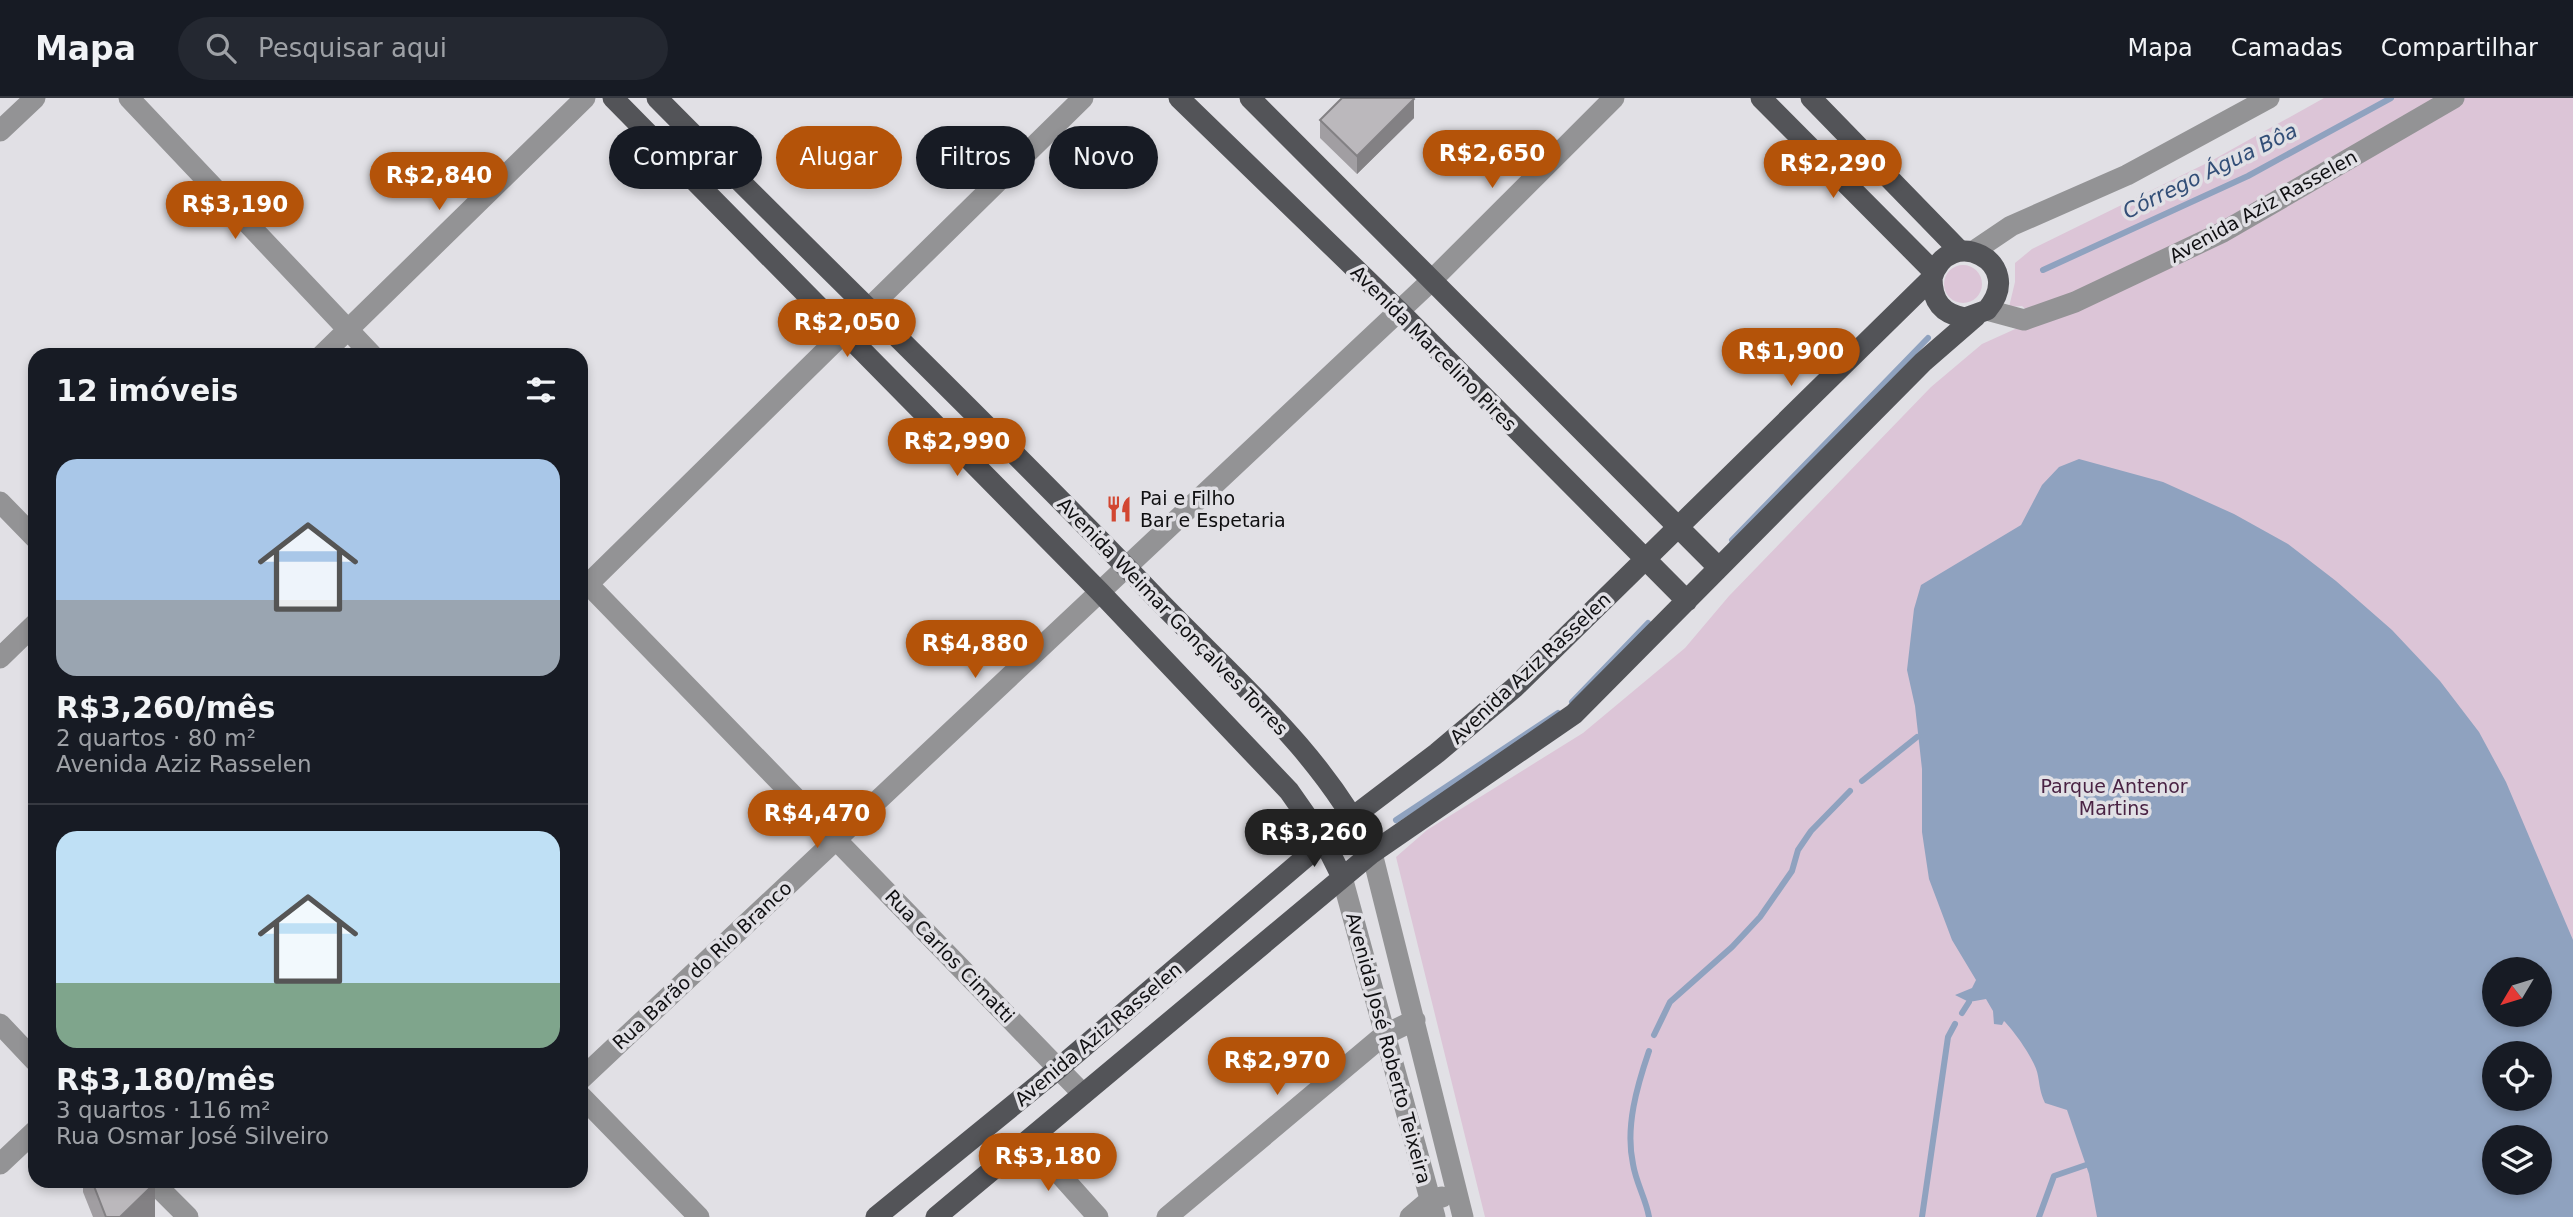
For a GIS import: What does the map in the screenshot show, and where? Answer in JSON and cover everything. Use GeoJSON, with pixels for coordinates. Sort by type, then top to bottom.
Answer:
{"type":"FeatureCollection","features":[{"type":"Feature","properties":{"kind":"main road","name":"Avenida Weimar Gonçalves Torres"},"geometry":{"type":"LineString","coordinates":[[613,98],[1100,592],[1289,791],[1324,841]]}},
{"type":"Feature","properties":{"kind":"main road","name":"Avenida Weimar Gonçalves Torres"},"geometry":{"type":"LineString","coordinates":[[657,98],[1126,567],[1316,763],[1354,816],[1372,853]]}},
{"type":"Feature","properties":{"kind":"main road","name":"Avenida Marcelino Pires"},"geometry":{"type":"LineString","coordinates":[[1179,98],[1687,601]]}},
{"type":"Feature","properties":{"kind":"main road"},"geometry":{"type":"LineString","coordinates":[[1250,98],[1430,282],[1718,567]]}},
{"type":"Feature","properties":{"kind":"main road"},"geometry":{"type":"LineString","coordinates":[[1761,98],[1933,275]]}},
{"type":"Feature","properties":{"kind":"main road"},"geometry":{"type":"LineString","coordinates":[[1811,98],[1967,251]]}},
{"type":"Feature","properties":{"kind":"main road","name":"Avenida Aziz Rasselen"},"geometry":{"type":"LineString","coordinates":[[876,1217],[1059,1068],[1354,816],[1437,753],[1514,688],[1646,561],[1933,275],[1944,258],[1967,251],[1985,257],[1999,277],[1995,301],[1923,362],[1574,714],[1372,853],[936,1217]]}},
{"type":"Feature","properties":{"kind":"main road","name":"Avenida Aziz Rasselen"},"geometry":{"type":"LineString","coordinates":[[1933,275],[1932,289],[1943,310],[1953,316],[1982,313]]}},
{"type":"Feature","properties":{"kind":"main road","name":"Avenida José Roberto Teixeira"},"geometry":{"type":"LineString","coordinates":[[1324,841],[1342,877]]}},
{"type":"Feature","properties":{"kind":"street"},"geometry":{"type":"LineString","coordinates":[[0,131],[34,98]]}},
{"type":"Feature","properties":{"kind":"street"},"geometry":{"type":"LineString","coordinates":[[129,98],[365,348]]}},
{"type":"Feature","properties":{"kind":"street"},"geometry":{"type":"LineString","coordinates":[[329,348],[585,98]]}},
{"type":"Feature","properties":{"kind":"street"},"geometry":{"type":"LineString","coordinates":[[588,579],[1083,98]]}},
{"type":"Feature","properties":{"kind":"street","name":"Rua Barão do Rio Branco"},"geometry":{"type":"LineString","coordinates":[[588,1072],[1430,282],[1614,98]]}},
{"type":"Feature","properties":{"kind":"street"},"geometry":{"type":"LineString","coordinates":[[1967,251],[2011,226],[2127,175],[2269,98]]}},
{"type":"Feature","properties":{"kind":"street","name":"Avenida Aziz Rasselen"},"geometry":{"type":"LineString","coordinates":[[1982,313],[2024,320],[2075,302],[2223,232],[2454,98]]}},
{"type":"Feature","properties":{"kind":"street"},"geometry":{"type":"LineString","coordinates":[[0,502],[28,531]]}},
{"type":"Feature","properties":{"kind":"street","name":"Rua Carlos Cimatti"},"geometry":{"type":"LineString","coordinates":[[588,589],[1083,1094]]}},
{"type":"Feature","properties":{"kind":"street"},"geometry":{"type":"LineString","coordinates":[[0,658],[28,631]]}},
{"type":"Feature","properties":{"kind":"street","name":"Avenida José Roberto Teixeira"},"geometry":{"type":"LineString","coordinates":[[1372,853],[1464,1217]]}},
{"type":"Feature","properties":{"kind":"street","name":"Avenida José Roberto Teixeira"},"geometry":{"type":"LineString","coordinates":[[1342,877],[1432,1209]]}},
{"type":"Feature","properties":{"kind":"street"},"geometry":{"type":"LineString","coordinates":[[1167,1217],[1384,1035],[1415,1020]]}},
{"type":"Feature","properties":{"kind":"street"},"geometry":{"type":"LineString","coordinates":[[0,1024],[28,1054]]}},
{"type":"Feature","properties":{"kind":"street"},"geometry":{"type":"LineString","coordinates":[[588,1103],[699,1217]]}},
{"type":"Feature","properties":{"kind":"street"},"geometry":{"type":"LineString","coordinates":[[0,1164],[28,1138]]}},
{"type":"Feature","properties":{"kind":"street"},"geometry":{"type":"LineString","coordinates":[[1029,1140],[1098,1217]]}},
{"type":"Feature","properties":{"kind":"street"},"geometry":{"type":"LineString","coordinates":[[159,1188],[188,1217]]}},
{"type":"Feature","properties":{"kind":"street"},"geometry":{"type":"LineString","coordinates":[[1410,1217],[1432,1209],[1457,1193]]}},
{"type":"Feature","properties":{"kind":"green space","name":"Parque Antenor Martins"},"geometry":{"type":"Polygon","coordinates":[[[2324,98],[2573,98],[2573,1217],[1485,1217],[1396,857],[1427,830],[1583,733],[1685,648],[1729,596],[1931,387],[1982,344],[2024,325],[2030,313],[2022,306],[2009,307],[2015,282],[2015,263],[2032,249],[2211,161],[2324,98]]]}},
{"type":"Feature","properties":{"kind":"green space"},"geometry":{"type":"Polygon","coordinates":[[[1963,265],[1977,270],[1982,284],[1977,298],[1963,303],[1949,298],[1944,284],[1949,270],[1963,265]]]}},
{"type":"Feature","properties":{"kind":"water"},"geometry":{"type":"Polygon","coordinates":[[[2079,459],[2163,482],[2234,514],[2288,544],[2392,630],[2440,681],[2479,732],[2506,782],[2573,940],[2573,1217],[2097,1217],[2089,1174],[2067,1110],[2045,1103],[2029,1055],[2004,1021],[2002,1025],[1994,1024],[1993,1011],[1986,999],[1969,1002],[1955,995],[1972,988],[1976,980],[1952,940],[1929,879],[1922,832],[1922,769],[1915,706],[1907,670],[1914,609],[1921,585],[2021,525],[2042,485],[2059,467],[2079,459]]]}},
{"type":"Feature","properties":{"kind":"building"},"geometry":{"type":"Polygon","coordinates":[[[1342,98],[1414,99],[1357,156],[1320,120],[1342,98]]]}},
{"type":"Feature","properties":{"kind":"building"},"geometry":{"type":"Polygon","coordinates":[[[95,1188],[150,1188],[120,1217],[106,1217],[95,1188]]]}},
{"type":"Feature","properties":{"kind":"waterway","name":"Córrego Água Bôa"},"geometry":{"type":"LineString","coordinates":[[2043,270],[2248,176],[2391,98]]}},
{"type":"Feature","properties":{"kind":"waterway","name":"Córrego Água Bôa"},"geometry":{"type":"LineString","coordinates":[[1732,540],[1928,338]]}},
{"type":"Feature","properties":{"kind":"waterway","name":"Córrego Água Bôa"},"geometry":{"type":"LineString","coordinates":[[1572,702],[1648,623]]}},
{"type":"Feature","properties":{"kind":"waterway","name":"Córrego Água Bôa"},"geometry":{"type":"LineString","coordinates":[[1396,820],[1558,713]]}},
{"type":"Feature","properties":{"kind":"waterway"},"geometry":{"type":"LineString","coordinates":[[1862,781],[1917,737]]}},
{"type":"Feature","properties":{"kind":"waterway"},"geometry":{"type":"LineString","coordinates":[[1654,1035],[1670,1002],[1732,947],[1760,917],[1792,871],[1798,850],[1811,831],[1850,791]]}},
{"type":"Feature","properties":{"kind":"waterway"},"geometry":{"type":"LineString","coordinates":[[1962,1013],[1969,1002]]}},
{"type":"Feature","properties":{"kind":"waterway"},"geometry":{"type":"LineString","coordinates":[[1922,1217],[1948,1037],[1955,1024]]}},
{"type":"Feature","properties":{"kind":"waterway"},"geometry":{"type":"LineString","coordinates":[[1649,1051],[1637,1092],[1630,1136],[1634,1171],[1649,1217]]}},
{"type":"Feature","properties":{"kind":"waterway"},"geometry":{"type":"LineString","coordinates":[[2039,1217],[2054,1176],[2086,1165]]}},
{"type":"Feature","properties":{"kind":"place","name":"Pai e Filho Bar e Espetaria"},"geometry":{"type":"Point","coordinates":[1119,509]}}]}
